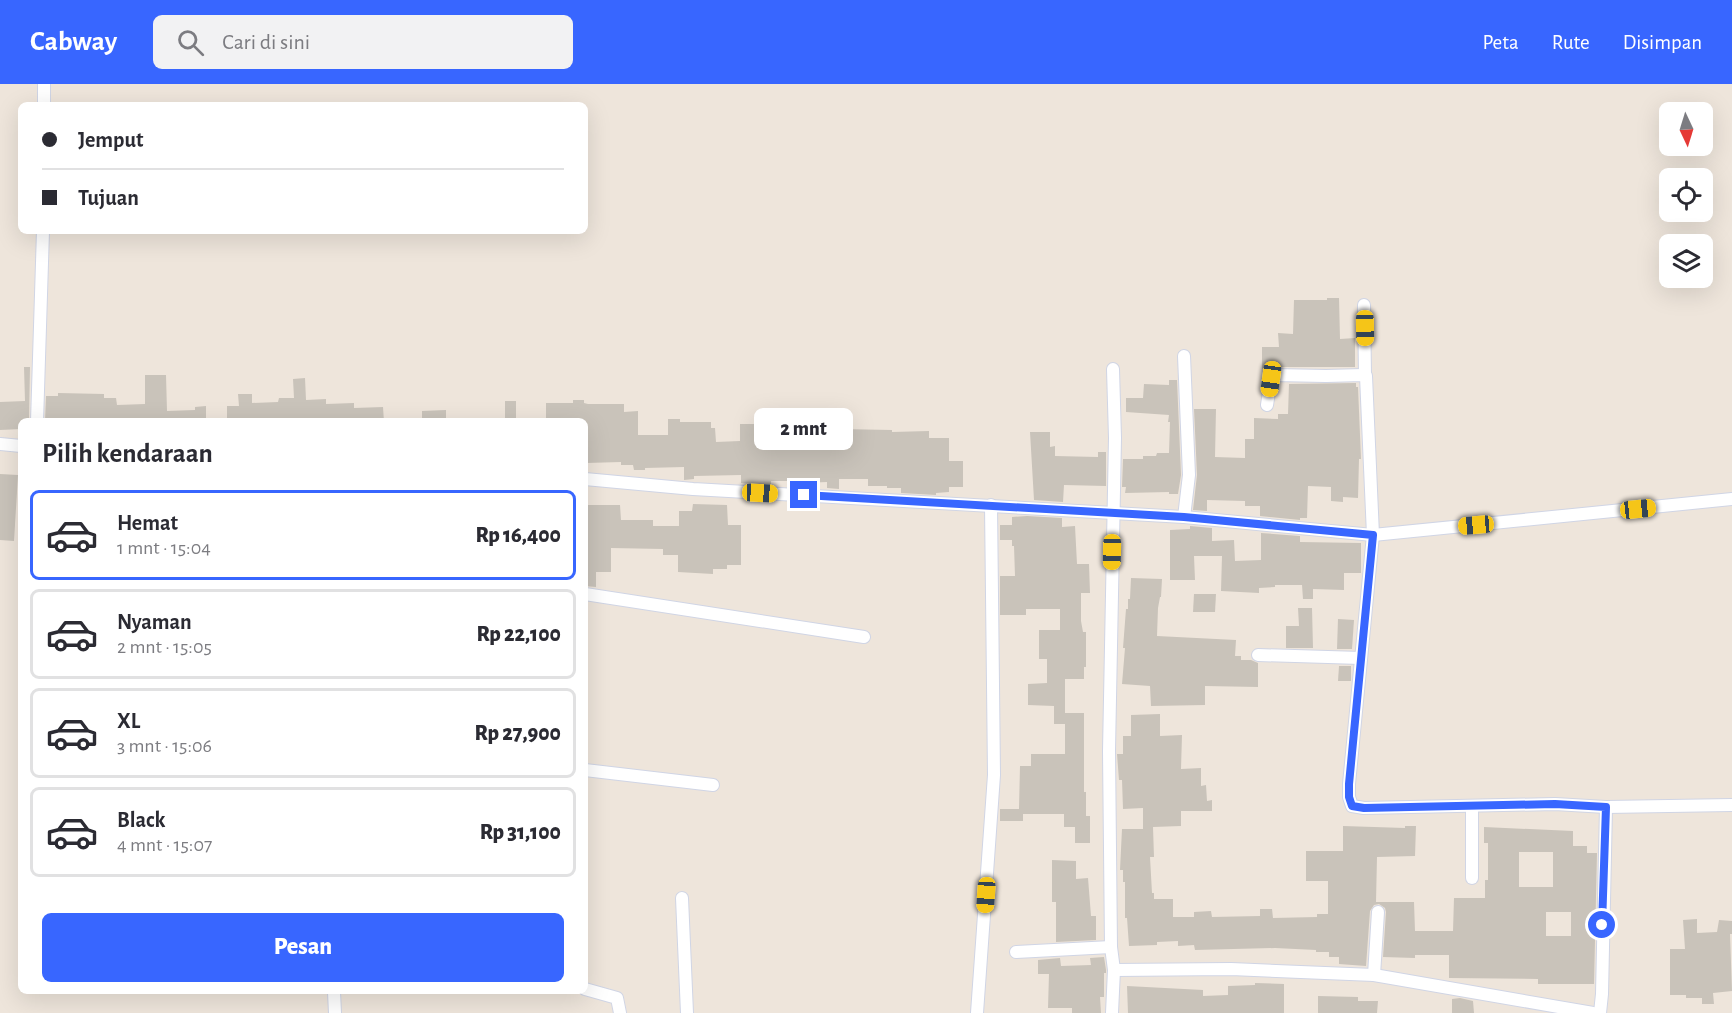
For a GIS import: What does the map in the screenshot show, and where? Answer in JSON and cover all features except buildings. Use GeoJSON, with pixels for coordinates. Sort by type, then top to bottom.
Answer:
{"type":"FeatureCollection","features":[{"type":"Feature","properties":{"kind":"street"},"geometry":{"type":"LineString","coordinates":[[44,84],[44,102]]}},
{"type":"Feature","properties":{"kind":"street"},"geometry":{"type":"LineString","coordinates":[[37,418],[43,234]]}},
{"type":"Feature","properties":{"kind":"street"},"geometry":{"type":"LineString","coordinates":[[1364,305],[1373,535],[1349,784],[1352,806],[1364,808],[1555,804],[1606,807],[1732,806]]}},
{"type":"Feature","properties":{"kind":"street"},"geometry":{"type":"LineString","coordinates":[[1184,356],[1188,475],[1184,517]]}},
{"type":"Feature","properties":{"kind":"street"},"geometry":{"type":"LineString","coordinates":[[1112,1013],[1114,970],[1109,751],[1115,438],[1113,369]]}},
{"type":"Feature","properties":{"kind":"street"},"geometry":{"type":"LineString","coordinates":[[1267,405],[1273,375],[1365,375]]}},
{"type":"Feature","properties":{"kind":"street"},"geometry":{"type":"LineString","coordinates":[[0,444],[18,446]]}},
{"type":"Feature","properties":{"kind":"street"},"geometry":{"type":"LineString","coordinates":[[588,478],[693,489],[1184,517],[1373,535],[1732,499]]}},
{"type":"Feature","properties":{"kind":"street"},"geometry":{"type":"LineString","coordinates":[[977,1013],[994,775],[991,505]]}},
{"type":"Feature","properties":{"kind":"street"},"geometry":{"type":"LineString","coordinates":[[588,594],[864,637]]}},
{"type":"Feature","properties":{"kind":"street"},"geometry":{"type":"LineString","coordinates":[[1258,655],[1361,658]]}},
{"type":"Feature","properties":{"kind":"street"},"geometry":{"type":"LineString","coordinates":[[588,770],[713,785]]}},
{"type":"Feature","properties":{"kind":"street"},"geometry":{"type":"LineString","coordinates":[[1472,806],[1472,878]]}},
{"type":"Feature","properties":{"kind":"street"},"geometry":{"type":"LineString","coordinates":[[1600,1013],[1606,807]]}},
{"type":"Feature","properties":{"kind":"street"},"geometry":{"type":"LineString","coordinates":[[682,898],[687,1013]]}},
{"type":"Feature","properties":{"kind":"street"},"geometry":{"type":"LineString","coordinates":[[1374,975],[1378,912]]}},
{"type":"Feature","properties":{"kind":"street"},"geometry":{"type":"LineString","coordinates":[[1016,952],[1112,948]]}},
{"type":"Feature","properties":{"kind":"street"},"geometry":{"type":"LineString","coordinates":[[1114,970],[1231,969],[1374,975],[1593,1013]]}},
{"type":"Feature","properties":{"kind":"street"},"geometry":{"type":"LineString","coordinates":[[588,990],[616,998],[620,1013]]}},
{"type":"Feature","properties":{"kind":"street"},"geometry":{"type":"LineString","coordinates":[[334,994],[335,1013]]}},
{"type":"Feature","properties":{"kind":"route"},"geometry":{"type":"LineString","coordinates":[[804,495],[1184,517],[1373,535],[1349,784],[1352,806],[1364,808],[1555,804],[1606,807],[1602,925]]}}]}
